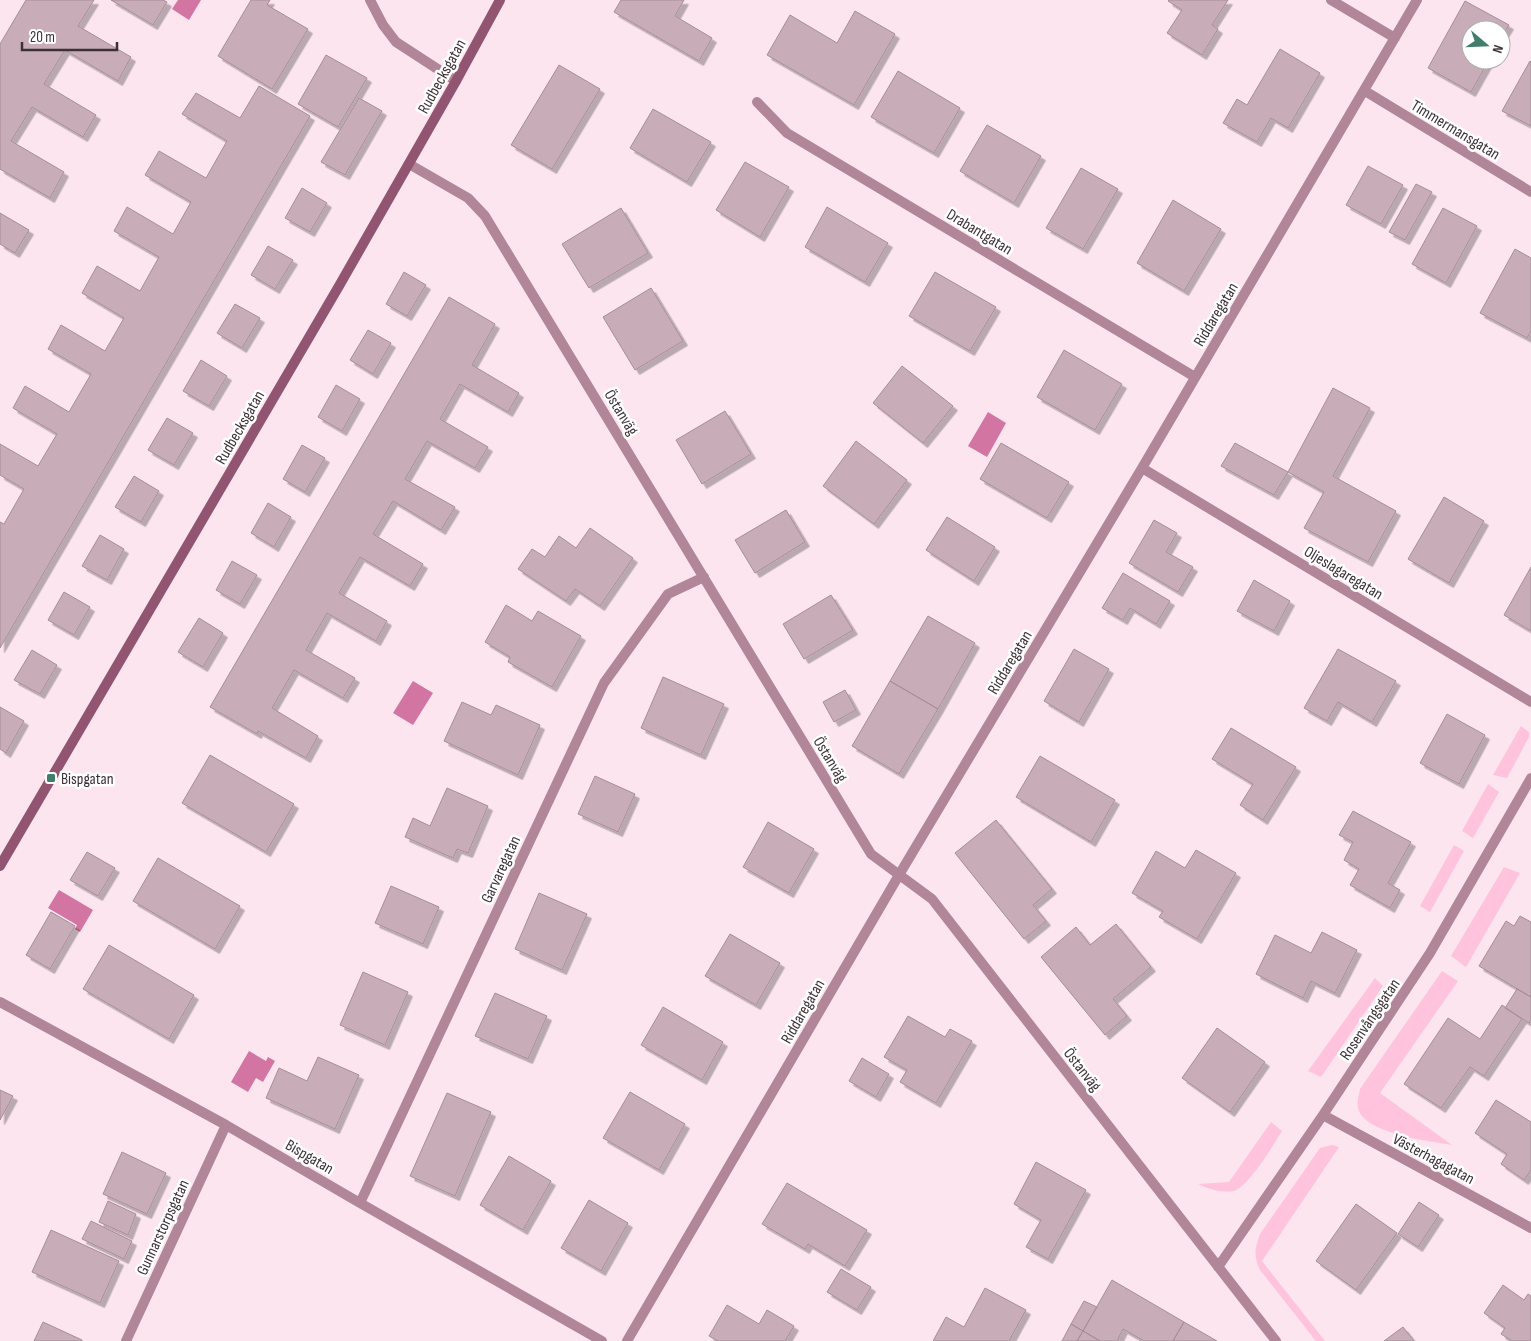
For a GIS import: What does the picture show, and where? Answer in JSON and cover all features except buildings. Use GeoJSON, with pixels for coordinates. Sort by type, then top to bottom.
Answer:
{"type":"FeatureCollection","features":[{"type":"Feature","properties":{"kind":"street"},"geometry":{"type":"LineString","coordinates":[[370,0],[383,25],[396,42],[456,81]]}},
{"type":"Feature","properties":{"kind":"street","name":"Rudbecksgatan"},"geometry":{"type":"LineString","coordinates":[[0,866],[409,164],[500,0]]}},
{"type":"Feature","properties":{"kind":"street"},"geometry":{"type":"LineString","coordinates":[[1332,0],[1395,38]]}},
{"type":"Feature","properties":{"kind":"street","name":"Riddaregatan"},"geometry":{"type":"LineString","coordinates":[[627,1341],[899,875],[1418,0]]}},
{"type":"Feature","properties":{"kind":"street","name":"Timmermansgatan"},"geometry":{"type":"LineString","coordinates":[[1365,91],[1531,192]]}},
{"type":"Feature","properties":{"kind":"street","name":"Drabantgatan"},"geometry":{"type":"LineString","coordinates":[[756,102],[787,133],[1195,377]]}},
{"type":"Feature","properties":{"kind":"street","name":"Östanväg"},"geometry":{"type":"LineString","coordinates":[[409,164],[468,198],[485,216],[871,854],[932,899],[1276,1341]]}},
{"type":"Feature","properties":{"kind":"street","name":"Oljeslagaregatan"},"geometry":{"type":"LineString","coordinates":[[1142,468],[1531,702]]}},
{"type":"Feature","properties":{"kind":"street","name":"Garvaregatan"},"geometry":{"type":"LineString","coordinates":[[360,1203],[604,683],[668,594],[704,577]]}},
{"type":"Feature","properties":{"kind":"street","name":"Rosenvångsgatan"},"geometry":{"type":"LineString","coordinates":[[1218,1267],[1323,1115],[1430,954],[1531,778]]}},
{"type":"Feature","properties":{"kind":"street","name":"Bispgatan"},"geometry":{"type":"LineString","coordinates":[[0,1002],[226,1124],[602,1341]]}},
{"type":"Feature","properties":{"kind":"street","name":"Västerhagagatan"},"geometry":{"type":"LineString","coordinates":[[1323,1115],[1531,1228]]}},
{"type":"Feature","properties":{"kind":"street","name":"Gunnarstorpsgatan"},"geometry":{"type":"LineString","coordinates":[[126,1341],[226,1124]]}},
{"type":"Feature","properties":{"kind":"shaded area"},"geometry":{"type":"Polygon","coordinates":[[[178,0],[201,0],[189,20],[172,9],[178,0]]]}},
{"type":"Feature","properties":{"kind":"shaded area"},"geometry":{"type":"Polygon","coordinates":[[[988,412],[1006,423],[987,457],[968,446],[988,412]]]}},
{"type":"Feature","properties":{"kind":"shaded area"},"geometry":{"type":"Polygon","coordinates":[[[413,681],[433,693],[413,725],[393,713],[413,681]]]}},
{"type":"Feature","properties":{"kind":"shaded area"},"geometry":{"type":"Polygon","coordinates":[[[1521,726],[1529,732],[1529,737],[1507,778],[1493,775],[1521,726]]]}},
{"type":"Feature","properties":{"kind":"shaded area"},"geometry":{"type":"Polygon","coordinates":[[[1488,784],[1499,792],[1473,838],[1462,831],[1488,784]]]}},
{"type":"Feature","properties":{"kind":"shaded area"},"geometry":{"type":"Polygon","coordinates":[[[1454,845],[1464,851],[1430,912],[1420,906],[1454,845]]]}},
{"type":"Feature","properties":{"kind":"shaded area"},"geometry":{"type":"Polygon","coordinates":[[[1504,867],[1520,873],[1466,967],[1451,956],[1504,867]]]}},
{"type":"Feature","properties":{"kind":"shaded area"},"geometry":{"type":"Polygon","coordinates":[[[59,890],[93,910],[80,932],[75,929],[77,925],[48,908],[59,890]]]}},
{"type":"Feature","properties":{"kind":"shaded area"},"geometry":{"type":"Polygon","coordinates":[[[1442,971],[1458,981],[1380,1093],[1452,1145],[1399,1135],[1385,1130],[1363,1117],[1358,1108],[1360,1089],[1442,971]]]}},
{"type":"Feature","properties":{"kind":"shaded area"},"geometry":{"type":"Polygon","coordinates":[[[1375,978],[1383,986],[1321,1077],[1308,1071],[1375,978]]]}},
{"type":"Feature","properties":{"kind":"shaded area"},"geometry":{"type":"Polygon","coordinates":[[[249,1051],[266,1061],[268,1057],[275,1061],[263,1082],[256,1078],[248,1092],[231,1082],[249,1051]]]}},
{"type":"Feature","properties":{"kind":"shaded area"},"geometry":{"type":"Polygon","coordinates":[[[1271,1122],[1282,1131],[1260,1165],[1239,1188],[1233,1191],[1219,1191],[1198,1184],[1229,1182],[1271,1122]]]}},
{"type":"Feature","properties":{"kind":"shaded area"},"geometry":{"type":"Polygon","coordinates":[[[1332,1145],[1339,1147],[1262,1261],[1325,1341],[1316,1341],[1260,1270],[1256,1260],[1256,1252],[1260,1234],[1320,1148],[1332,1145]]]}},
{"type":"Feature","properties":{"kind":"place","name":"Bispgatan"},"geometry":{"type":"Point","coordinates":[51,778]}}]}
